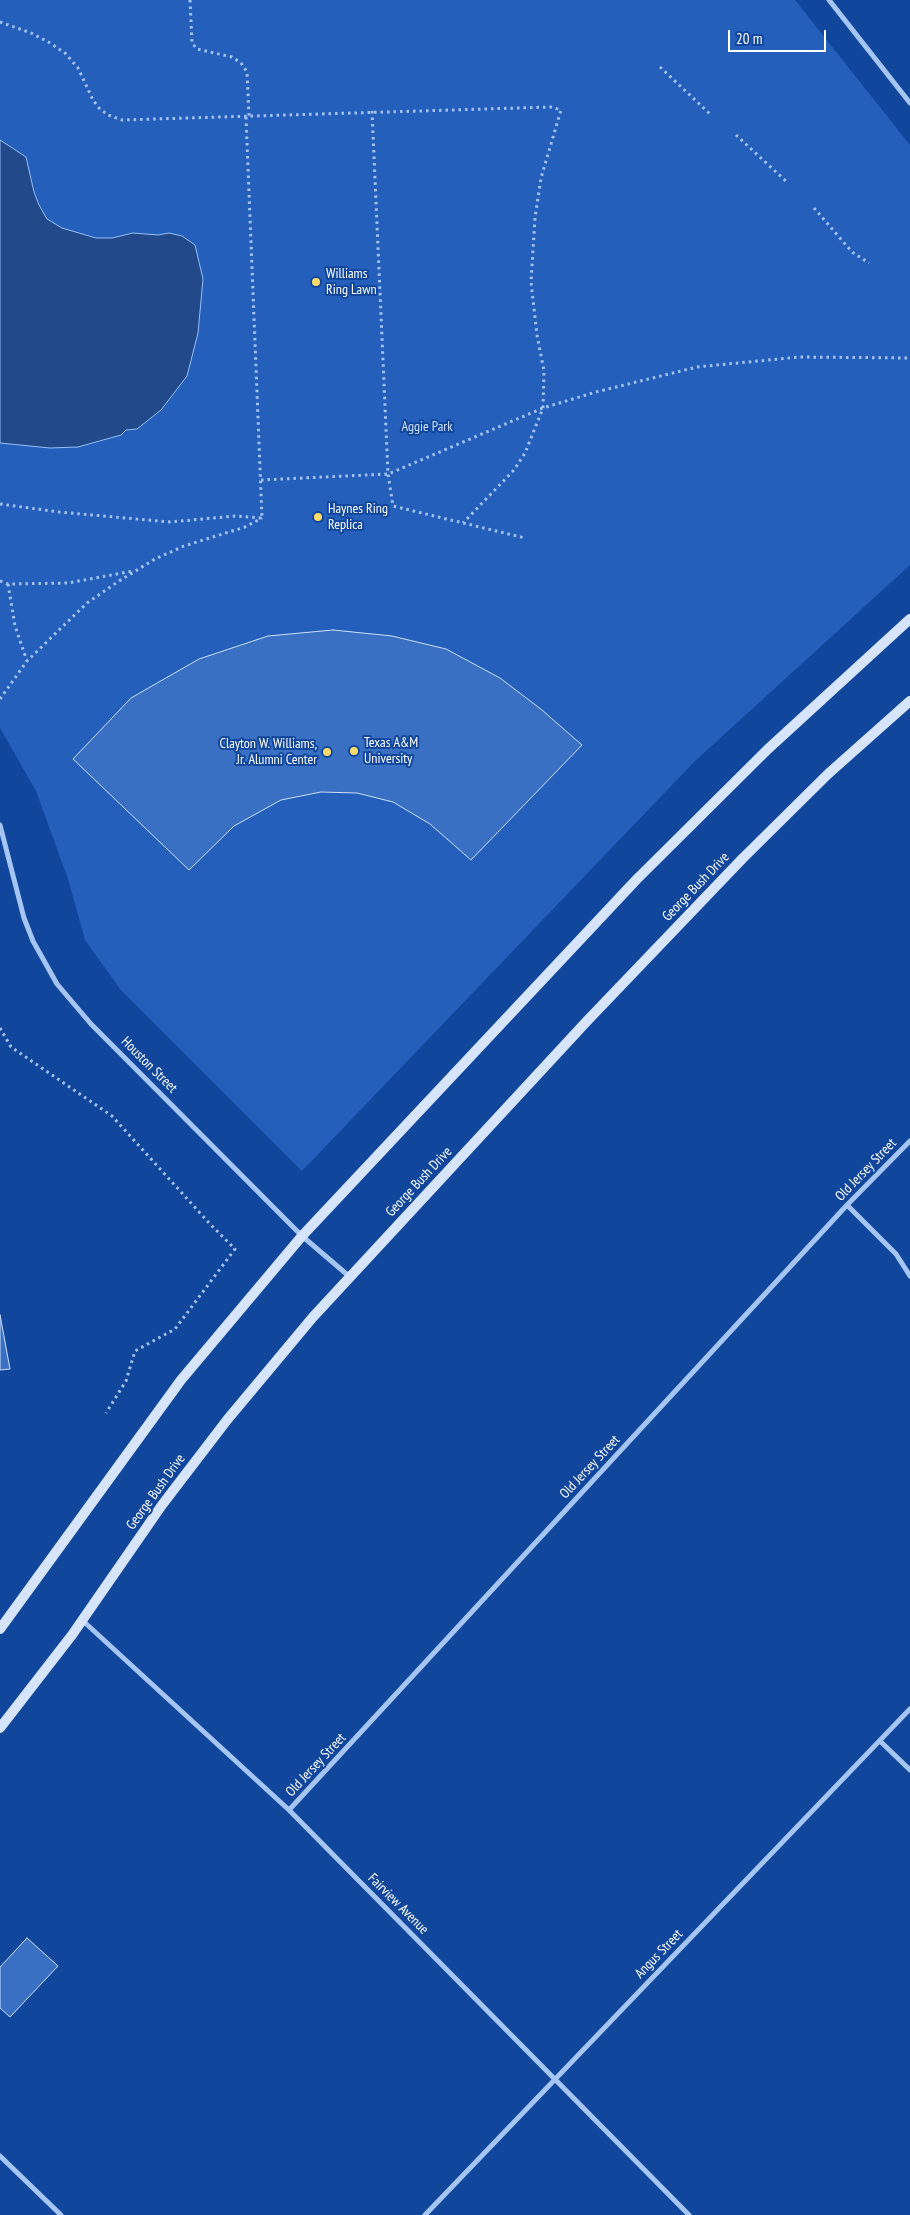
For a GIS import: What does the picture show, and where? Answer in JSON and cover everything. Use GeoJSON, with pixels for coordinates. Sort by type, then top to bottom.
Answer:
{"type":"FeatureCollection","features":[{"type":"Feature","properties":{"kind":"main road"},"geometry":{"type":"LineString","coordinates":[[0,1629],[181,1380],[302,1236],[637,879],[768,749],[910,619]]}},
{"type":"Feature","properties":{"kind":"main road","name":"George Bush Drive"},"geometry":{"type":"LineString","coordinates":[[0,1728],[227,1420],[307,1325],[587,1021],[743,858],[828,774],[910,701]]}},
{"type":"Feature","properties":{"kind":"street"},"geometry":{"type":"LineString","coordinates":[[829,0],[910,103]]}},
{"type":"Feature","properties":{"kind":"street","name":"Houston Street"},"geometry":{"type":"LineString","coordinates":[[0,825],[24,918],[33,942],[57,984],[91,1024],[302,1236],[350,1277]]}},
{"type":"Feature","properties":{"kind":"street","name":"Old Jersey Street"},"geometry":{"type":"LineString","coordinates":[[289,1810],[847,1205],[910,1141]]}},
{"type":"Feature","properties":{"kind":"street"},"geometry":{"type":"LineString","coordinates":[[847,1205],[896,1254],[910,1276]]}},
{"type":"Feature","properties":{"kind":"street","name":"Fairview Avenue"},"geometry":{"type":"LineString","coordinates":[[82,1619],[289,1810],[689,2215]]}},
{"type":"Feature","properties":{"kind":"street","name":"Angus Street"},"geometry":{"type":"LineString","coordinates":[[425,2215],[910,1710]]}},
{"type":"Feature","properties":{"kind":"street"},"geometry":{"type":"LineString","coordinates":[[880,1741],[910,1770]]}},
{"type":"Feature","properties":{"kind":"street"},"geometry":{"type":"LineString","coordinates":[[0,2156],[61,2215]]}},
{"type":"Feature","properties":{"kind":"path"},"geometry":{"type":"LineString","coordinates":[[190,0],[192,43],[197,49],[232,57],[241,63],[247,72],[247,117],[262,518]]}},
{"type":"Feature","properties":{"kind":"path"},"geometry":{"type":"LineString","coordinates":[[0,22],[37,36],[65,54],[78,68],[93,100],[99,108],[108,115],[122,120],[372,111],[551,107],[560,110],[541,178],[535,218],[532,282],[537,335],[544,372],[543,408],[525,453],[514,470],[463,523]]}},
{"type":"Feature","properties":{"kind":"path"},"geometry":{"type":"LineString","coordinates":[[660,67],[710,114]]}},
{"type":"Feature","properties":{"kind":"path"},"geometry":{"type":"LineString","coordinates":[[372,111],[388,474],[393,506],[525,538]]}},
{"type":"Feature","properties":{"kind":"path"},"geometry":{"type":"LineString","coordinates":[[736,135],[788,183]]}},
{"type":"Feature","properties":{"kind":"path"},"geometry":{"type":"LineString","coordinates":[[814,208],[852,252],[869,263]]}},
{"type":"Feature","properties":{"kind":"path"},"geometry":{"type":"LineString","coordinates":[[261,480],[388,474],[543,408],[596,392],[697,367],[799,357],[910,358]]}},
{"type":"Feature","properties":{"kind":"path"},"geometry":{"type":"LineString","coordinates":[[0,504],[59,512],[170,522],[235,516],[262,518]]}},
{"type":"Feature","properties":{"kind":"path"},"geometry":{"type":"LineString","coordinates":[[0,699],[27,661],[87,603],[136,570],[184,546],[245,527],[262,518]]}},
{"type":"Feature","properties":{"kind":"path"},"geometry":{"type":"LineString","coordinates":[[0,581],[8,584],[68,583],[136,570]]}},
{"type":"Feature","properties":{"kind":"path"},"geometry":{"type":"LineString","coordinates":[[8,584],[15,626],[27,661]]}},
{"type":"Feature","properties":{"kind":"path"},"geometry":{"type":"LineString","coordinates":[[0,1028],[11,1046],[112,1116],[235,1249],[175,1329],[135,1351],[126,1381],[106,1413]]}},
{"type":"Feature","properties":{"kind":"green space","name":"Aggie Park"},"geometry":{"type":"Polygon","coordinates":[[[0,0],[795,0],[910,145],[910,565],[694,762],[302,1171],[120,989],[85,940],[68,879],[36,791],[0,728],[0,0]]]}},
{"type":"Feature","properties":{"kind":"shaded area"},"geometry":{"type":"Polygon","coordinates":[[[0,140],[26,157],[39,205],[47,219],[62,228],[96,238],[112,238],[133,233],[158,235],[169,233],[182,236],[195,245],[203,279],[198,333],[187,376],[161,410],[137,429],[126,430],[121,435],[78,447],[50,448],[0,443],[0,140]]]}},
{"type":"Feature","properties":{"kind":"building","name":"Clayton W. Williams, Jr. Alumni Center"},"geometry":{"type":"Polygon","coordinates":[[[333,630],[392,636],[446,649],[500,678],[542,710],[582,745],[471,860],[430,824],[393,802],[357,793],[321,792],[281,800],[234,826],[189,870],[73,759],[131,698],[199,659],[268,636],[333,630]]]}},
{"type":"Feature","properties":{"kind":"building"},"geometry":{"type":"Polygon","coordinates":[[[0,1315],[10,1369],[0,1370],[0,1315]]]}},
{"type":"Feature","properties":{"kind":"building"},"geometry":{"type":"Polygon","coordinates":[[[27,1938],[58,1966],[10,2017],[0,2008],[0,1967],[27,1938]]]}},
{"type":"Feature","properties":{"kind":"place","name":"Williams Ring Lawn"},"geometry":{"type":"Point","coordinates":[316,282]}},
{"type":"Feature","properties":{"kind":"place","name":"Haynes Ring Replica"},"geometry":{"type":"Point","coordinates":[318,517]}},
{"type":"Feature","properties":{"kind":"place","name":"Texas A&M University"},"geometry":{"type":"Point","coordinates":[354,751]}},
{"type":"Feature","properties":{"kind":"place","name":"Clayton W. Williams, Jr. Alumni Center"},"geometry":{"type":"Point","coordinates":[327,752]}}]}
